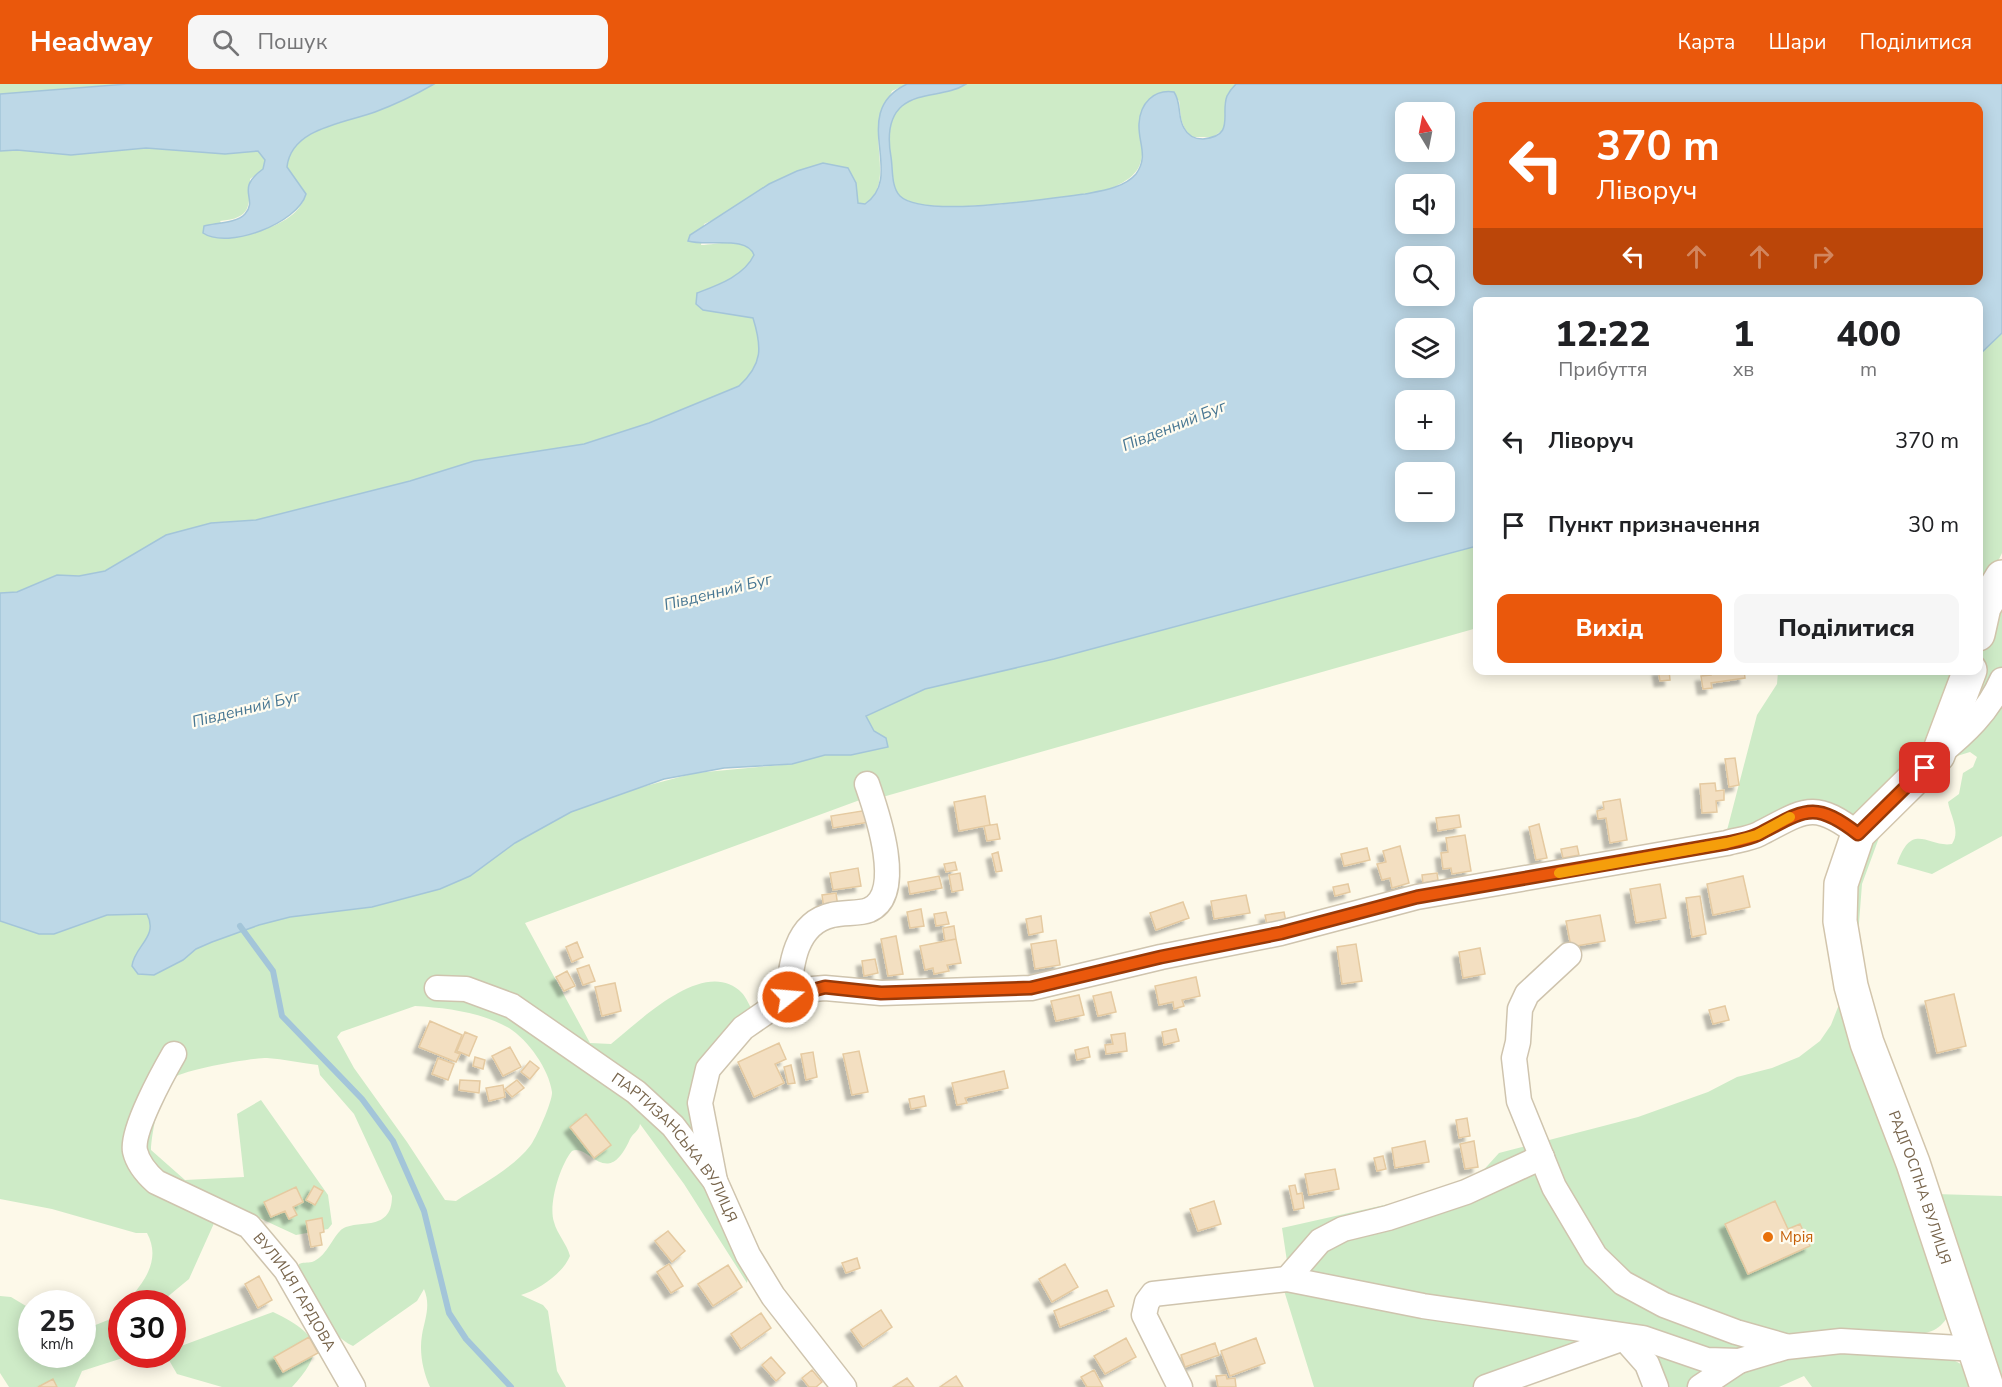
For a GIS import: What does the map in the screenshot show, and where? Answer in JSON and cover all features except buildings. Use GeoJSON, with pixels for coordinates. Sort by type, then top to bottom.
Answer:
{"type":"FeatureCollection","features":[{"type":"Feature","properties":{"kind":"street"},"geometry":{"type":"LineString","coordinates":[[1983,612],[2002,577]]}},
{"type":"Feature","properties":{"kind":"street"},"geometry":{"type":"LineString","coordinates":[[1938,755],[1968,675]]}},
{"type":"Feature","properties":{"kind":"street"},"geometry":{"type":"LineString","coordinates":[[715,1181],[700,1102],[708,1069],[743,1028],[788,997],[825,987],[881,993],[1031,988],[1161,957],[1281,933],[1417,897],[1727,843],[1757,835],[1780,820],[1804,813],[1817,812],[1832,816],[1858,834],[1938,755],[1967,731],[1983,712],[2002,680]]}},
{"type":"Feature","properties":{"kind":"street"},"geometry":{"type":"LineString","coordinates":[[788,997],[795,955],[807,930],[817,920],[831,915],[869,910],[882,896],[887,865],[879,819],[867,784]]}},
{"type":"Feature","properties":{"kind":"street","name":"РАДГОСПНА ВУЛИЦЯ"},"geometry":{"type":"LineString","coordinates":[[1858,834],[1841,884],[1840,921],[1851,986],[1867,1043],[1913,1163],[1987,1387]]}},
{"type":"Feature","properties":{"kind":"street"},"geometry":{"type":"LineString","coordinates":[[1569,955],[1527,994],[1519,1018],[1518,1042],[1514,1058],[1519,1101],[1554,1187],[1595,1256],[1623,1283],[1664,1305],[1736,1332],[1786,1347]]}},
{"type":"Feature","properties":{"kind":"street","name":"ПАРТИЗАНСЬКА ВУЛИЦЯ"},"geometry":{"type":"LineString","coordinates":[[437,988],[466,989],[512,1006],[636,1092],[673,1126],[715,1181],[748,1255],[773,1296],[844,1387]]}},
{"type":"Feature","properties":{"kind":"street","name":"ВУЛИЦЯ ГАРДОВА"},"geometry":{"type":"LineString","coordinates":[[174,1054],[156,1085],[136,1135],[135,1150],[144,1171],[156,1182],[249,1227],[285,1270],[353,1387]]}},
{"type":"Feature","properties":{"kind":"street"},"geometry":{"type":"LineString","coordinates":[[1287,1279],[1320,1240],[1343,1229],[1388,1218],[1466,1192],[1542,1157]]}},
{"type":"Feature","properties":{"kind":"street"},"geometry":{"type":"LineString","coordinates":[[1180,1387],[1144,1315],[1147,1302],[1153,1294],[1287,1279],[1424,1306],[1624,1338],[1642,1338],[1699,1358],[1738,1361]]}},
{"type":"Feature","properties":{"kind":"street"},"geometry":{"type":"LineString","coordinates":[[1486,1387],[1624,1338]]}},
{"type":"Feature","properties":{"kind":"street"},"geometry":{"type":"LineString","coordinates":[[1624,1338],[1647,1364],[1656,1387]]}},
{"type":"Feature","properties":{"kind":"street"},"geometry":{"type":"LineString","coordinates":[[1700,1387],[1738,1361],[1786,1347],[1841,1341],[1976,1349]]}},
{"type":"Feature","properties":{"kind":"green space"},"geometry":{"type":"Polygon","coordinates":[[[0,84],[127,84],[0,94],[0,84]]]}},
{"type":"Feature","properties":{"kind":"green space"},"geometry":{"type":"Polygon","coordinates":[[[434,84],[907,84],[892,91],[882,115],[878,133],[880,177],[873,196],[865,204],[858,203],[856,183],[823,163],[769,184],[726,214],[704,224],[701,245],[738,243],[745,245],[754,255],[744,269],[737,274],[697,293],[717,313],[743,314],[753,317],[758,337],[758,354],[753,370],[739,386],[649,423],[584,444],[474,461],[410,481],[256,520],[211,523],[105,571],[79,576],[57,575],[17,592],[0,593],[0,151],[17,150],[71,155],[146,148],[225,154],[258,151],[265,160],[263,169],[250,179],[247,209],[238,217],[220,221],[232,238],[276,225],[295,213],[302,204],[306,194],[287,168],[298,144],[321,129],[383,109],[434,84]]]}},
{"type":"Feature","properties":{"kind":"green space"},"geometry":{"type":"Polygon","coordinates":[[[966,84],[1236,84],[1227,95],[1227,121],[1224,129],[1213,137],[1192,137],[1188,133],[1182,120],[1179,100],[1139,124],[1142,158],[1139,166],[1128,179],[1105,191],[1031,201],[967,206],[915,203],[901,197],[894,184],[889,144],[891,123],[897,111],[909,101],[950,91],[966,84]]]}},
{"type":"Feature","properties":{"kind":"green space"},"geometry":{"type":"Polygon","coordinates":[[[2002,333],[2002,553],[1983,593],[1983,351],[2002,333]]]}},
{"type":"Feature","properties":{"kind":"green space"},"geometry":{"type":"Polygon","coordinates":[[[1473,547],[1473,629],[879,798],[868,797],[525,923],[590,1043],[611,1044],[673,996],[710,982],[727,983],[742,993],[752,1009],[697,1076],[749,1268],[747,1283],[684,1184],[640,1124],[622,1154],[614,1162],[606,1164],[578,1150],[572,1151],[559,1175],[553,1206],[555,1226],[570,1256],[562,1269],[550,1280],[521,1295],[543,1305],[548,1311],[557,1371],[566,1387],[430,1387],[421,1355],[427,1312],[424,1289],[417,1301],[353,1346],[335,1333],[327,1323],[299,1270],[299,1264],[317,1260],[340,1231],[346,1227],[379,1221],[386,1216],[392,1196],[354,1114],[320,1075],[318,1065],[267,1058],[216,1065],[176,1076],[166,1085],[163,1093],[151,1150],[185,1180],[244,1177],[237,1114],[261,1100],[328,1195],[332,1224],[328,1229],[296,1235],[253,1215],[215,1221],[189,1279],[176,1290],[137,1290],[151,1262],[151,1243],[147,1233],[136,1233],[52,1209],[0,1199],[0,921],[54,934],[107,915],[147,914],[150,924],[149,934],[138,951],[183,960],[196,949],[259,925],[290,917],[372,907],[440,889],[470,876],[515,843],[571,812],[619,793],[695,773],[792,764],[825,755],[851,755],[886,738],[874,731],[865,716],[925,689],[1054,659],[1473,547]],[[415,1006],[341,1032],[337,1037],[354,1068],[445,1200],[456,1201],[505,1169],[523,1154],[536,1136],[544,1119],[552,1092],[542,1065],[516,1033],[487,1018],[415,1006]]]}},
{"type":"Feature","properties":{"kind":"green space"},"geometry":{"type":"Polygon","coordinates":[[[2002,588],[2002,836],[1932,874],[1897,864],[1903,851],[1915,839],[1952,844],[1955,828],[1948,802],[1959,794],[1963,773],[1973,767],[1977,757],[1970,752],[1957,756],[1880,835],[1862,884],[1858,936],[1871,1016],[1935,1194],[2002,1196],[2002,1387],[1859,991],[1850,894],[1864,845],[1975,675],[1983,675],[1983,636],[1992,607],[2002,588]]]}},
{"type":"Feature","properties":{"kind":"green space"},"geometry":{"type":"Polygon","coordinates":[[[1778,675],[1959,675],[1927,746],[1854,815],[1845,814],[1725,838],[1757,715],[1777,684],[1778,675]]]}},
{"type":"Feature","properties":{"kind":"green space"},"geometry":{"type":"Polygon","coordinates":[[[1840,1002],[1949,1314],[1941,1325],[1921,1334],[1873,1330],[1840,1336],[1737,1375],[1695,1387],[1649,1387],[1637,1359],[1622,1351],[1499,1387],[1314,1387],[1282,1284],[1288,1268],[1282,1228],[1469,1186],[1499,1153],[1638,1117],[1708,1092],[1737,1077],[1772,1068],[1799,1057],[1820,1041],[1831,1025],[1840,1002]]]}},
{"type":"Feature","properties":{"kind":"green space"},"geometry":{"type":"Polygon","coordinates":[[[0,1296],[11,1297],[18,1301],[18,1368],[91,1368],[82,1371],[75,1387],[9,1387],[0,1373],[0,1296]]]}},
{"type":"Feature","properties":{"kind":"green space"},"geometry":{"type":"Polygon","coordinates":[[[273,1312],[308,1335],[314,1352],[311,1362],[292,1387],[222,1387],[177,1374],[174,1368],[186,1368],[186,1344],[273,1312]]]}},
{"type":"Feature","properties":{"kind":"green space"},"geometry":{"type":"Polygon","coordinates":[[[108,1320],[108,1363],[96,1367],[96,1325],[108,1320]]]}},
{"type":"Feature","properties":{"kind":"green space"},"geometry":{"type":"Polygon","coordinates":[[[1820,1348],[1946,1356],[1970,1369],[1981,1387],[1812,1387],[1804,1376],[1779,1387],[1706,1387],[1749,1363],[1820,1348]]]}},
{"type":"Feature","properties":{"kind":"water"},"geometry":{"type":"Polygon","coordinates":[[[127,84],[434,84],[383,109],[309,135],[291,154],[287,167],[306,194],[300,205],[290,215],[261,231],[229,238],[214,237],[203,233],[204,226],[231,221],[245,214],[250,203],[248,188],[254,176],[263,169],[265,160],[258,151],[225,154],[146,148],[71,155],[17,150],[0,151],[0,94],[127,84]]]}},
{"type":"Feature","properties":{"kind":"water","name":"Південний Буг"},"geometry":{"type":"Polygon","coordinates":[[[907,84],[966,84],[950,91],[909,101],[897,111],[889,137],[894,183],[900,196],[913,203],[960,207],[1085,194],[1125,183],[1136,174],[1142,161],[1139,124],[1142,110],[1154,95],[1167,92],[1174,92],[1186,131],[1192,136],[1203,139],[1220,134],[1223,129],[1227,96],[1236,84],[2002,84],[2002,333],[1983,351],[1983,297],[1473,297],[1473,547],[1054,659],[925,689],[866,716],[874,731],[886,738],[888,747],[851,755],[825,755],[792,764],[724,768],[664,779],[571,812],[515,843],[470,876],[440,889],[372,907],[290,917],[259,925],[196,949],[183,960],[154,975],[138,974],[132,966],[150,929],[147,914],[107,915],[54,934],[39,934],[0,921],[0,593],[17,592],[57,575],[79,576],[105,571],[166,535],[211,523],[256,520],[410,481],[474,461],[584,444],[649,423],[739,386],[753,370],[758,355],[758,338],[753,318],[703,310],[696,304],[697,293],[737,274],[744,269],[754,255],[750,249],[735,243],[688,241],[690,235],[769,184],[797,171],[823,163],[848,168],[856,183],[858,203],[865,204],[876,192],[881,177],[878,127],[881,111],[890,96],[907,84]]]}},
{"type":"Feature","properties":{"kind":"waterway"},"geometry":{"type":"LineString","coordinates":[[240,926],[273,971],[282,1016],[362,1099],[393,1141],[424,1211],[449,1313],[466,1339],[511,1387]]}},
{"type":"Feature","properties":{"kind":"slow traffic"},"geometry":{"type":"LineString","coordinates":[[1559,873],[1727,843],[1757,835],[1780,820],[1790,817]]}},
{"type":"Feature","properties":{"kind":"place","name":"Мрія"},"geometry":{"type":"Point","coordinates":[1768,1237]}},
{"type":"Feature","properties":{"kind":"route"},"geometry":{"type":"LineString","coordinates":[[788,997],[825,987],[881,993],[1031,988],[1161,957],[1281,933],[1417,897],[1727,843],[1757,835],[1780,820],[1804,813],[1817,812],[1832,816],[1858,834],[1925,768]]}}]}
